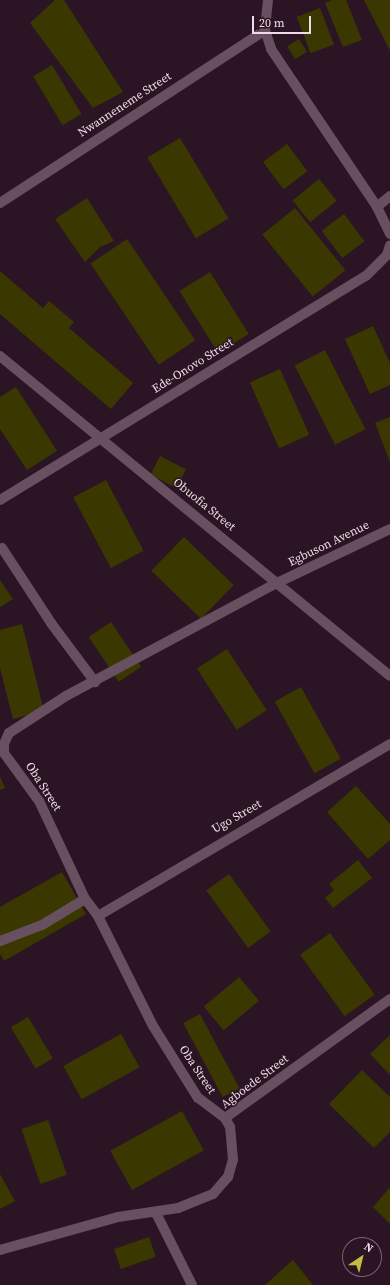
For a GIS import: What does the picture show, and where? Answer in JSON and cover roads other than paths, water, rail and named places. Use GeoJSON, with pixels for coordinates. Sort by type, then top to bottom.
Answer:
{"type":"FeatureCollection","features":[{"type":"Feature","properties":{"kind":"street"},"geometry":{"type":"LineString","coordinates":[[268,0],[265,30],[280,65],[377,207],[390,234]]}},
{"type":"Feature","properties":{"kind":"street","name":"Nwanneneme Street"},"geometry":{"type":"LineString","coordinates":[[1,199],[265,30]]}},
{"type":"Feature","properties":{"kind":"street"},"geometry":{"type":"LineString","coordinates":[[377,207],[390,196]]}},
{"type":"Feature","properties":{"kind":"street","name":"Ede-Onovo Street"},"geometry":{"type":"LineString","coordinates":[[0,500],[366,276],[387,255],[390,245]]}},
{"type":"Feature","properties":{"kind":"street","name":"Obuofia Street"},"geometry":{"type":"LineString","coordinates":[[0,356],[100,439],[278,582],[390,676]]}},
{"type":"Feature","properties":{"kind":"street","name":"Egbuson Avenue"},"geometry":{"type":"LineString","coordinates":[[278,582],[390,529]]}},
{"type":"Feature","properties":{"kind":"street"},"geometry":{"type":"LineString","coordinates":[[2,548],[51,623],[95,682]]}},
{"type":"Feature","properties":{"kind":"street","name":"Oba Street"},"geometry":{"type":"LineString","coordinates":[[225,1118],[207,1107],[194,1092],[153,1026],[98,916],[85,899],[39,801],[4,753],[4,744],[9,733],[30,718],[278,582]]}},
{"type":"Feature","properties":{"kind":"street","name":"Ugo Street"},"geometry":{"type":"LineString","coordinates":[[98,916],[390,744]]}},
{"type":"Feature","properties":{"kind":"street"},"geometry":{"type":"LineString","coordinates":[[0,941],[42,925],[85,899]]}},
{"type":"Feature","properties":{"kind":"street","name":"Agboede Street"},"geometry":{"type":"LineString","coordinates":[[0,1250],[118,1217],[156,1213],[204,1199],[222,1186],[233,1160],[230,1127],[225,1118],[390,999]]}},
{"type":"Feature","properties":{"kind":"street"},"geometry":{"type":"LineString","coordinates":[[156,1213],[192,1285]]}}]}
